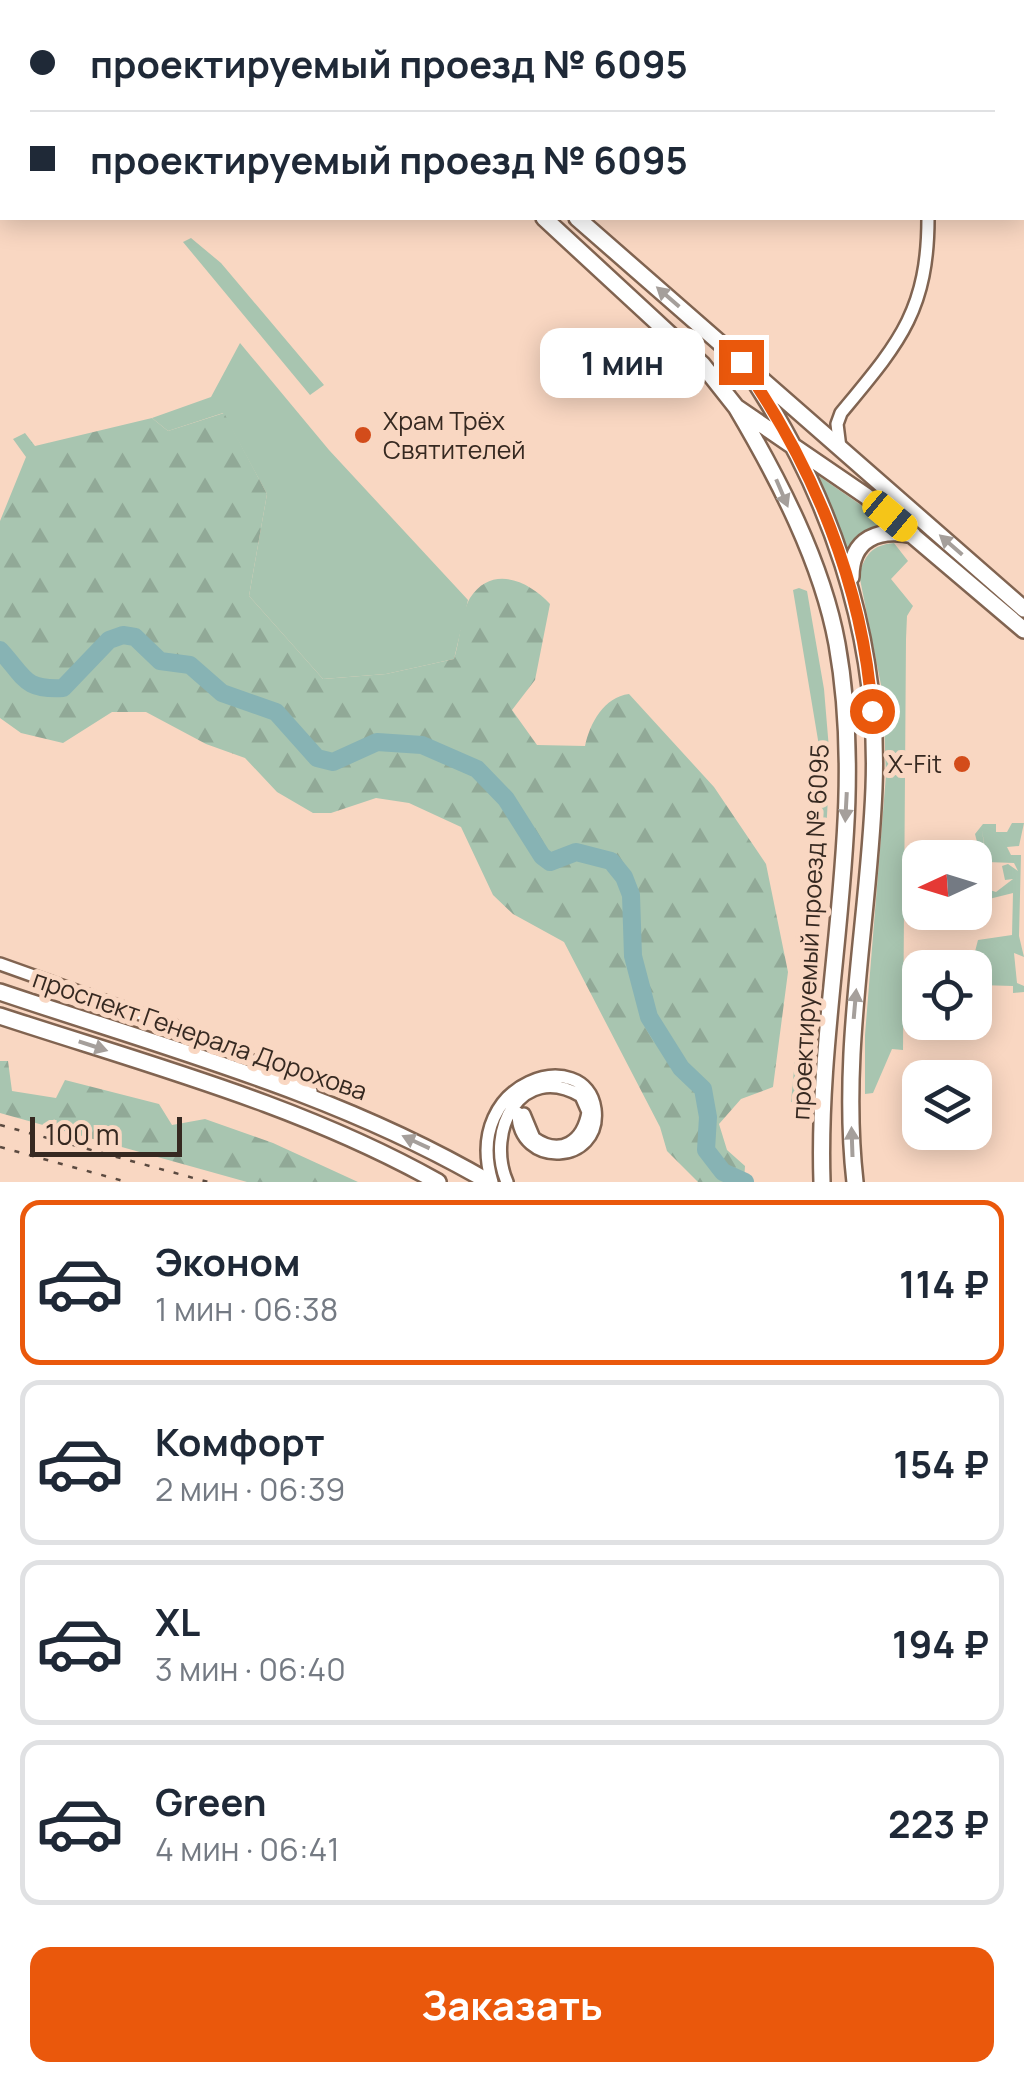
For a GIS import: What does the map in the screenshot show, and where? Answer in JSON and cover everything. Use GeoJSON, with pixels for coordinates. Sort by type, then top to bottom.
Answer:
{"type":"FeatureCollection","features":[{"type":"Feature","properties":{"kind":"main road"},"geometry":{"type":"LineString","coordinates":[[546,220],[702,364],[736,407],[866,496],[1024,630]]}},
{"type":"Feature","properties":{"kind":"main road"},"geometry":{"type":"LineString","coordinates":[[578,220],[1024,609]]}},
{"type":"Feature","properties":{"kind":"main road","name":"проектируемый проезд № 6095"},"geometry":{"type":"LineString","coordinates":[[741,362],[814,483],[852,593],[870,690],[874,786],[851,1101],[855,1182]]}},
{"type":"Feature","properties":{"kind":"main road","name":"проектируемый проезд № 6095"},"geometry":{"type":"LineString","coordinates":[[736,407],[780,486],[813,569],[836,640],[843,690],[847,788],[824,1100],[822,1182]]}},
{"type":"Feature","properties":{"kind":"main road"},"geometry":{"type":"LineString","coordinates":[[852,593],[852,558],[860,546],[879,533],[913,536]]}},
{"type":"Feature","properties":{"kind":"main road","name":"проспект Генерала Дорохова"},"geometry":{"type":"LineString","coordinates":[[0,992],[341,1107],[430,1148],[490,1182]]}},
{"type":"Feature","properties":{"kind":"main road","name":"проспект Генерала Дорохова"},"geometry":{"type":"LineString","coordinates":[[0,1016],[279,1107],[347,1135],[438,1182]]}},
{"type":"Feature","properties":{"kind":"street"},"geometry":{"type":"LineString","coordinates":[[840,448],[837,424],[841,413],[887,358],[912,316],[924,275],[928,220]]}},
{"type":"Feature","properties":{"kind":"street"},"geometry":{"type":"LineString","coordinates":[[805,417],[841,413]]}},
{"type":"Feature","properties":{"kind":"street"},"geometry":{"type":"LineString","coordinates":[[0,964],[205,1036],[341,1107]]}},
{"type":"Feature","properties":{"kind":"street"},"geometry":{"type":"LineString","coordinates":[[490,1182],[499,1103],[522,1085],[539,1079],[568,1078],[580,1084],[595,1109],[589,1138],[559,1155],[528,1142],[518,1124],[521,1114]]}},
{"type":"Feature","properties":{"kind":"street"},"geometry":{"type":"LineString","coordinates":[[495,1133],[507,1182]]}},
{"type":"Feature","properties":{"kind":"green space"},"geometry":{"type":"Polygon","coordinates":[[[191,238],[221,263],[324,385],[310,395],[183,242],[191,238]]]}},
{"type":"Feature","properties":{"kind":"green space"},"geometry":{"type":"Polygon","coordinates":[[[240,343],[329,450],[468,600],[454,659],[386,674],[323,679],[249,596],[267,494],[223,413],[168,431],[152,418],[211,397],[240,343]]]}},
{"type":"Feature","properties":{"kind":"green space"},"geometry":{"type":"Polygon","coordinates":[[[224,413],[267,494],[249,596],[323,679],[386,674],[454,659],[470,598],[489,581],[521,583],[550,604],[535,680],[512,710],[537,745],[585,746],[590,729],[605,706],[629,694],[714,787],[766,864],[788,972],[773,1087],[741,1099],[719,1124],[727,1150],[745,1166],[744,1182],[698,1182],[667,1151],[660,1127],[564,942],[513,914],[493,895],[461,827],[409,803],[376,798],[331,813],[313,813],[277,792],[245,758],[206,744],[146,712],[112,712],[63,743],[21,733],[0,718],[0,521],[26,457],[13,439],[25,433],[35,446],[152,418],[168,431],[224,413]]]}},
{"type":"Feature","properties":{"kind":"green space"},"geometry":{"type":"Polygon","coordinates":[[[819,476],[884,521],[863,534],[849,552],[819,476]]]}},
{"type":"Feature","properties":{"kind":"green space"},"geometry":{"type":"Polygon","coordinates":[[[894,543],[908,561],[891,579],[913,606],[907,616],[906,639],[903,1050],[892,1049],[873,1093],[865,1094],[865,1035],[886,775],[883,695],[859,574],[864,561],[880,546],[894,543]]]}},
{"type":"Feature","properties":{"kind":"green space"},"geometry":{"type":"Polygon","coordinates":[[[793,590],[807,591],[824,689],[830,761],[811,1105],[791,1102],[814,855],[819,746],[793,590]]]}},
{"type":"Feature","properties":{"kind":"green space"},"geometry":{"type":"Polygon","coordinates":[[[1012,823],[1024,823],[1019,846],[1007,847],[1011,855],[1021,855],[1019,936],[1024,957],[1014,953],[1017,983],[1024,986],[1024,992],[1013,993],[1013,986],[992,985],[992,950],[975,950],[978,940],[1012,935],[1013,893],[992,898],[992,891],[996,892],[1013,879],[1005,880],[1002,866],[1008,864],[1018,871],[1014,863],[992,862],[992,840],[984,840],[982,830],[983,840],[976,840],[975,834],[983,824],[996,824],[996,832],[1007,832],[1012,823]]]}},
{"type":"Feature","properties":{"kind":"green space"},"geometry":{"type":"Polygon","coordinates":[[[0,1061],[8,1061],[12,1091],[56,1098],[65,1080],[159,1104],[172,1125],[205,1119],[273,1143],[358,1182],[247,1182],[0,1113],[0,1061]]]}},
{"type":"Feature","properties":{"kind":"waterway"},"geometry":{"type":"LineString","coordinates":[[0,650],[32,684],[63,688],[109,640],[123,635],[135,637],[160,661],[190,665],[222,693],[276,712],[317,758],[333,762],[377,742],[422,745],[477,769],[506,799],[542,856],[550,862],[576,852],[611,861],[624,877],[631,895],[633,956],[649,1017],[681,1068],[703,1089],[708,1117],[706,1150],[723,1172],[745,1182]]}},
{"type":"Feature","properties":{"kind":"railway"},"geometry":{"type":"LineString","coordinates":[[0,1125],[208,1182]]}},
{"type":"Feature","properties":{"kind":"railway"},"geometry":{"type":"LineString","coordinates":[[0,1147],[127,1182]]}},
{"type":"Feature","properties":{"kind":"place","name":"Храм Трёх Святителей"},"geometry":{"type":"Point","coordinates":[363,435]}},
{"type":"Feature","properties":{"kind":"place","name":"X-Fit"},"geometry":{"type":"Point","coordinates":[962,764]}},
{"type":"Feature","properties":{"kind":"route"},"geometry":{"type":"LineString","coordinates":[[741,362],[768,399],[814,483],[852,593],[872,711]]}}]}
